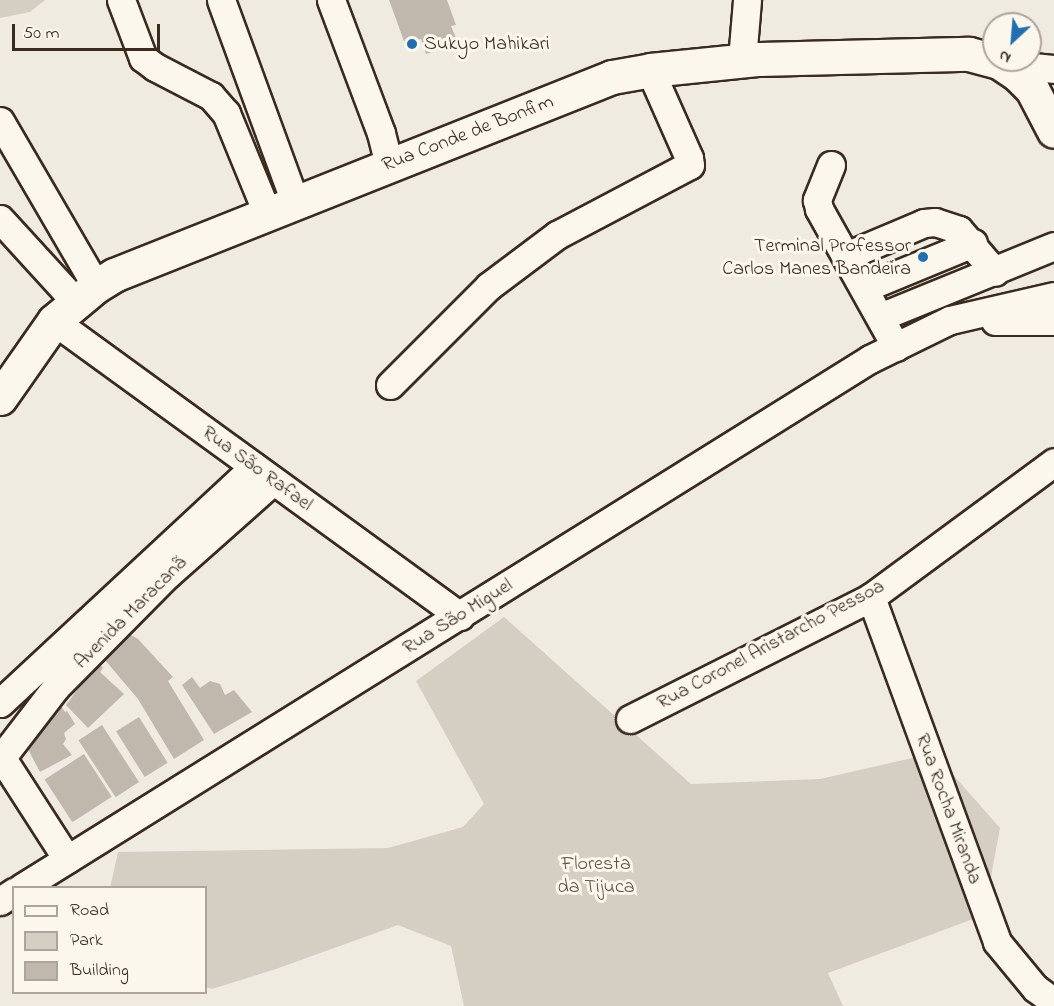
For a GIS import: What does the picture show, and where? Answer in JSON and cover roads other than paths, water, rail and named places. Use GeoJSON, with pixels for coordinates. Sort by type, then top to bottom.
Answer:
{"type":"FeatureCollection","features":[{"type":"Feature","properties":{"kind":"main road","name":"Rua Conde de Bonfim"},"geometry":{"type":"LineString","coordinates":[[0,398],[75,302],[114,275],[612,77],[650,70],[742,60],[956,53],[982,57]]}},
{"type":"Feature","properties":{"kind":"main road"},"geometry":{"type":"LineString","coordinates":[[1014,72],[1026,82],[1051,117]]}},
{"type":"Feature","properties":{"kind":"street"},"geometry":{"type":"LineString","coordinates":[[121,0],[143,58],[155,67],[211,96],[226,113],[281,208]]}},
{"type":"Feature","properties":{"kind":"street"},"geometry":{"type":"LineString","coordinates":[[221,0],[281,208]]}},
{"type":"Feature","properties":{"kind":"street"},"geometry":{"type":"LineString","coordinates":[[331,0],[381,133],[389,165]]}},
{"type":"Feature","properties":{"kind":"street"},"geometry":{"type":"LineString","coordinates":[[742,60],[747,0]]}},
{"type":"Feature","properties":{"kind":"street"},"geometry":{"type":"LineString","coordinates":[[390,385],[489,286],[557,235],[690,165],[650,70]]}},
{"type":"Feature","properties":{"kind":"street"},"geometry":{"type":"LineString","coordinates":[[0,121],[75,302]]}},
{"type":"Feature","properties":{"kind":"street"},"geometry":{"type":"LineString","coordinates":[[831,165],[818,200],[819,209],[896,347]]}},
{"type":"Feature","properties":{"kind":"street"},"geometry":{"type":"LineString","coordinates":[[0,219],[75,302]]}},
{"type":"Feature","properties":{"kind":"street"},"geometry":{"type":"LineString","coordinates":[[846,256],[924,222],[950,225],[973,243],[995,272]]}},
{"type":"Feature","properties":{"kind":"street"},"geometry":{"type":"LineString","coordinates":[[864,288],[973,243]]}},
{"type":"Feature","properties":{"kind":"street"},"geometry":{"type":"LineString","coordinates":[[879,317],[995,272],[1054,246]]}},
{"type":"Feature","properties":{"kind":"street","name":"Rua São Rafael"},"geometry":{"type":"LineString","coordinates":[[75,302],[264,474],[460,616]]}},
{"type":"Feature","properties":{"kind":"street","name":"Rua São Miguel"},"geometry":{"type":"LineString","coordinates":[[24,886],[870,360],[934,327],[1050,305]]}},
{"type":"Feature","properties":{"kind":"street","name":"Rua São Miguel"},"geometry":{"type":"LineString","coordinates":[[896,347],[985,322],[1037,320],[1050,305]]}},
{"type":"Feature","properties":{"kind":"street","name":"Rua Coronel Aristarcho Pessoa"},"geometry":{"type":"LineString","coordinates":[[630,718],[871,597],[1054,462]]}},
{"type":"Feature","properties":{"kind":"street","name":"Avenida Maracanã"},"geometry":{"type":"LineString","coordinates":[[0,703],[264,474]]}},
{"type":"Feature","properties":{"kind":"street","name":"Avenida Maracanã"},"geometry":{"type":"LineString","coordinates":[[1,756],[56,687],[264,474]]}},
{"type":"Feature","properties":{"kind":"street","name":"Rua Rocha Miranda"},"geometry":{"type":"LineString","coordinates":[[871,597],[997,942],[1035,988],[1054,1002]]}},
{"type":"Feature","properties":{"kind":"street"},"geometry":{"type":"LineString","coordinates":[[1,756],[67,859]]}},
{"type":"Feature","properties":{"kind":"place","name":"Sukyo Mahikari"},"geometry":{"type":"Point","coordinates":[412,44]}},
{"type":"Feature","properties":{"kind":"place","name":"Terminal Professor Carlos Manes Bandeira"},"geometry":{"type":"Point","coordinates":[923,257]}},
{"type":"Feature","properties":{"kind":"park label","name":"Floresta da Tijuca"},"geometry":{"type":"Point","coordinates":[596,876]}}]}
